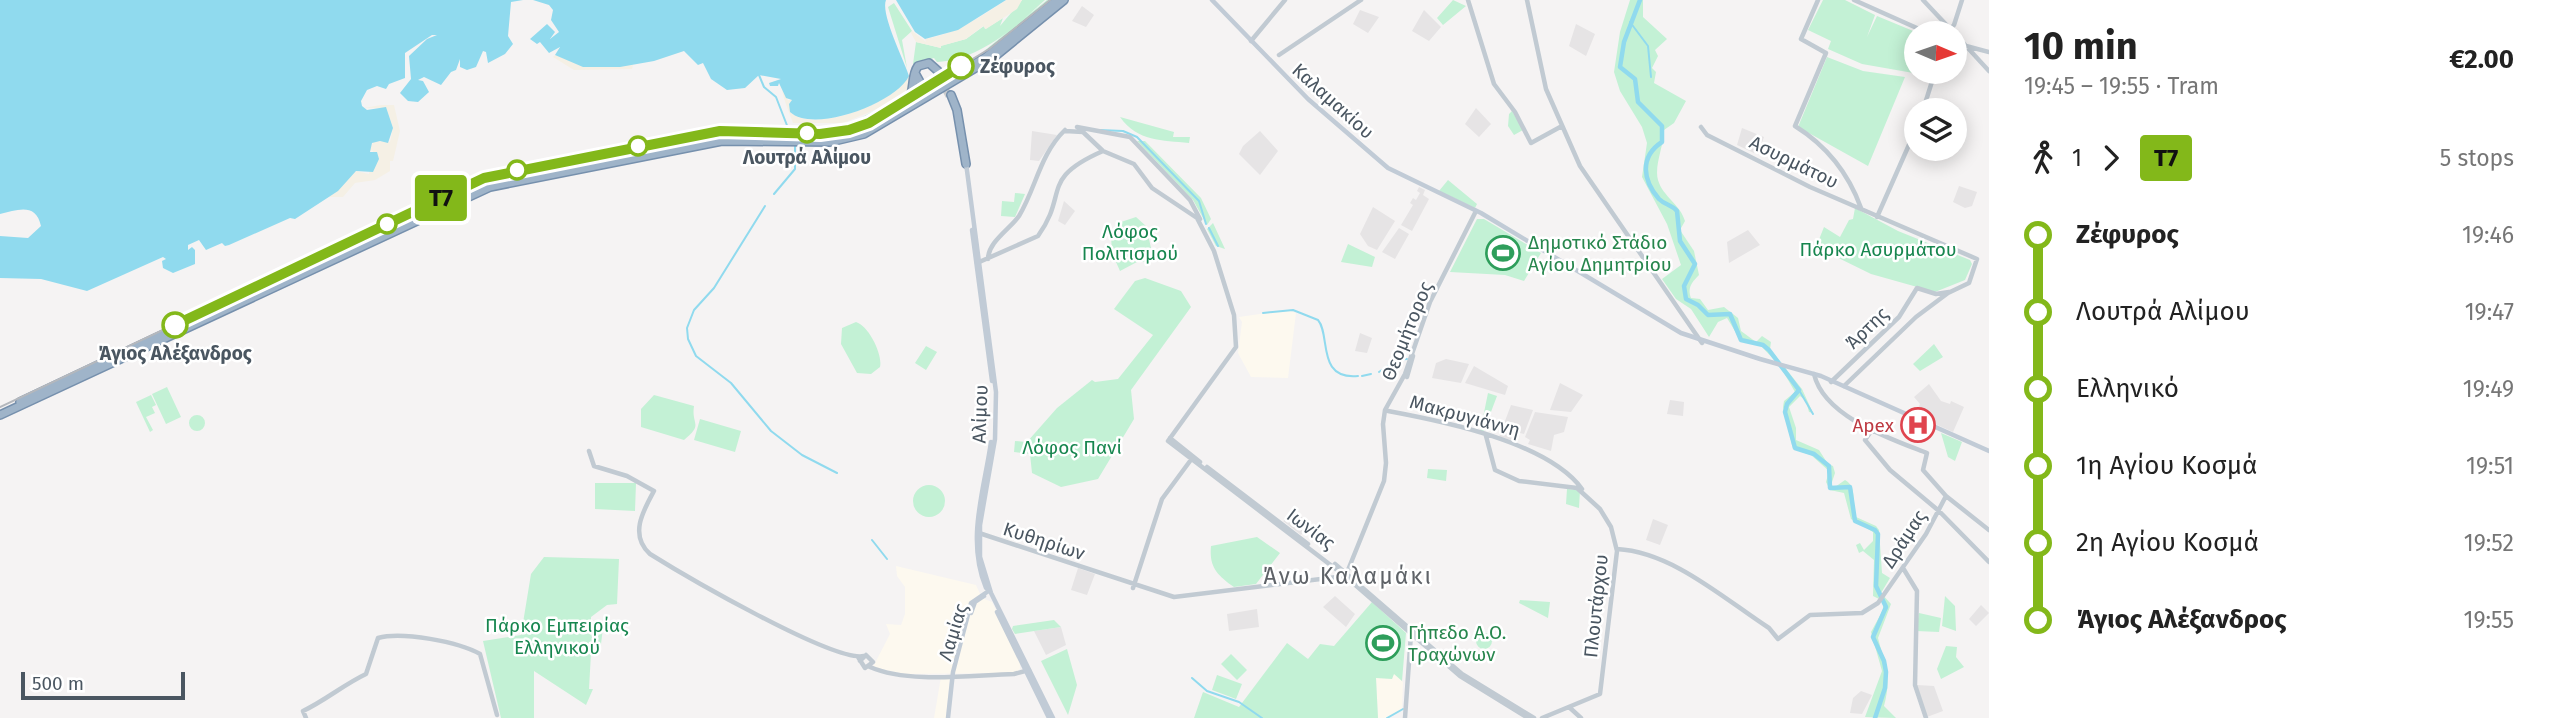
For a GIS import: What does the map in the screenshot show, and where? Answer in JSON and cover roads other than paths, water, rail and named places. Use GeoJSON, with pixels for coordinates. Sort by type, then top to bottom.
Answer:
{"type":"FeatureCollection","features":[{"type":"Feature","properties":{"kind":"highway"},"geometry":{"type":"LineString","coordinates":[[671,148],[726,140],[830,142],[848,140],[870,132],[927,98],[1001,46],[1057,0]]}},
{"type":"Feature","properties":{"kind":"highway"},"geometry":{"type":"LineString","coordinates":[[0,412],[471,188],[732,135],[831,138],[862,130],[994,57],[1064,0]]}},
{"type":"Feature","properties":{"kind":"highway"},"geometry":{"type":"LineString","coordinates":[[990,50],[1001,46]]}},
{"type":"Feature","properties":{"kind":"highway"},"geometry":{"type":"LineString","coordinates":[[892,113],[911,97],[918,66],[929,64],[937,71],[930,66],[923,66],[917,72],[917,81],[928,87],[957,77]]}},
{"type":"Feature","properties":{"kind":"highway"},"geometry":{"type":"LineString","coordinates":[[957,77],[952,96],[965,162]]}},
{"type":"Feature","properties":{"kind":"highway"},"geometry":{"type":"LineString","coordinates":[[927,98],[940,95],[949,99],[956,122]]}},
{"type":"Feature","properties":{"kind":"main road","name":"Καλαμακίου"},"geometry":{"type":"LineString","coordinates":[[1212,0],[1308,99],[1382,164],[1476,212],[1700,340],[1787,365],[1831,381]]}},
{"type":"Feature","properties":{"kind":"main road","name":"Αλίμου"},"geometry":{"type":"LineString","coordinates":[[956,122],[965,162],[996,408],[979,533],[980,557],[992,601],[1022,662],[1023,671],[1030,678],[1051,718]]}},
{"type":"Feature","properties":{"kind":"main road","name":"Αλίμου"},"geometry":{"type":"LineString","coordinates":[[978,262],[993,391],[991,440],[976,541],[978,564],[1023,671],[1051,718]]}},
{"type":"Feature","properties":{"kind":"main road"},"geometry":{"type":"LineString","coordinates":[[1831,381],[1989,451]]}},
{"type":"Feature","properties":{"kind":"main road"},"geometry":{"type":"LineString","coordinates":[[1831,381],[1930,424]]}},
{"type":"Feature","properties":{"kind":"main road"},"geometry":{"type":"LineString","coordinates":[[981,598],[989,592]]}},
{"type":"Feature","properties":{"kind":"main road","name":"Λαμίας"},"geometry":{"type":"LineString","coordinates":[[948,718],[953,675],[971,602],[989,592]]}},
{"type":"Feature","properties":{"kind":"main road"},"geometry":{"type":"LineString","coordinates":[[981,598],[992,601]]}},
{"type":"Feature","properties":{"kind":"main road","name":"Λαμίας"},"geometry":{"type":"LineString","coordinates":[[953,675],[973,605],[981,598]]}},
{"type":"Feature","properties":{"kind":"street"},"geometry":{"type":"LineString","coordinates":[[1251,41],[1284,0]]}},
{"type":"Feature","properties":{"kind":"street"},"geometry":{"type":"LineString","coordinates":[[1279,55],[1362,0]]}},
{"type":"Feature","properties":{"kind":"street"},"geometry":{"type":"LineString","coordinates":[[1468,0],[1494,84],[1515,112],[1531,143],[1562,126]]}},
{"type":"Feature","properties":{"kind":"street"},"geometry":{"type":"LineString","coordinates":[[1527,0],[1546,89],[1585,174],[1700,340]]}},
{"type":"Feature","properties":{"kind":"street"},"geometry":{"type":"LineString","coordinates":[[1818,0],[1801,39],[1826,53],[1795,126],[1819,141],[1847,179],[1861,209]]}},
{"type":"Feature","properties":{"kind":"street"},"geometry":{"type":"LineString","coordinates":[[1854,0],[1904,23]]}},
{"type":"Feature","properties":{"kind":"street"},"geometry":{"type":"LineString","coordinates":[[1923,0],[1941,21]]}},
{"type":"Feature","properties":{"kind":"street"},"geometry":{"type":"LineString","coordinates":[[1955,21],[1962,0]]}},
{"type":"Feature","properties":{"kind":"street"},"geometry":{"type":"LineString","coordinates":[[1967,47],[1974,51],[1989,71]]}},
{"type":"Feature","properties":{"kind":"street"},"geometry":{"type":"LineString","coordinates":[[1974,51],[1989,52]]}},
{"type":"Feature","properties":{"kind":"street"},"geometry":{"type":"LineString","coordinates":[[988,257],[1019,215],[1041,165],[1065,130],[1077,127],[1087,132],[1130,137],[1191,200],[1216,252],[1235,311],[1239,335],[1236,353],[1170,440]]}},
{"type":"Feature","properties":{"kind":"street","name":"Ασυρμάτου"},"geometry":{"type":"LineString","coordinates":[[1701,127],[1711,137],[1878,218],[1975,259]]}},
{"type":"Feature","properties":{"kind":"street"},"geometry":{"type":"LineString","coordinates":[[1087,132],[1103,150],[1131,162],[1148,183],[1197,218],[1214,251],[1234,315],[1237,335],[1233,354],[1170,440]]}},
{"type":"Feature","properties":{"kind":"street"},"geometry":{"type":"LineString","coordinates":[[978,262],[1038,236],[1062,177],[1075,163],[1103,150]]}},
{"type":"Feature","properties":{"kind":"street"},"geometry":{"type":"LineString","coordinates":[[1878,218],[1904,157]]}},
{"type":"Feature","properties":{"kind":"street"},"geometry":{"type":"LineString","coordinates":[[1190,214],[1195,208]]}},
{"type":"Feature","properties":{"kind":"street","name":"Θεομήτορος"},"geometry":{"type":"LineString","coordinates":[[1342,574],[1387,480],[1385,423],[1388,411],[1409,372],[1434,299],[1476,212]]}},
{"type":"Feature","properties":{"kind":"street","name":"Θεομήτορος"},"geometry":{"type":"LineString","coordinates":[[1342,574],[1384,481],[1386,463],[1382,424],[1385,410],[1406,371],[1430,302],[1476,212]]}},
{"type":"Feature","properties":{"kind":"street"},"geometry":{"type":"LineString","coordinates":[[1844,386],[1916,317],[1971,281],[1975,259]]}},
{"type":"Feature","properties":{"kind":"street"},"geometry":{"type":"LineString","coordinates":[[1941,293],[1967,281],[1975,259]]}},
{"type":"Feature","properties":{"kind":"street","name":"Άρτης"},"geometry":{"type":"LineString","coordinates":[[1831,381],[1899,317],[1917,288],[1941,293]]}},
{"type":"Feature","properties":{"kind":"street"},"geometry":{"type":"LineString","coordinates":[[1941,293],[1954,291]]}},
{"type":"Feature","properties":{"kind":"street"},"geometry":{"type":"LineString","coordinates":[[1816,375],[1818,385],[1844,414],[1928,455],[1923,468],[1946,496],[1989,530]]}},
{"type":"Feature","properties":{"kind":"street","name":"Μακρυγιάννη"},"geometry":{"type":"LineString","coordinates":[[1388,411],[1443,421],[1534,450]]}},
{"type":"Feature","properties":{"kind":"street"},"geometry":{"type":"LineString","coordinates":[[1872,430],[1865,440],[1911,489],[1939,510],[1989,562]]}},
{"type":"Feature","properties":{"kind":"street"},"geometry":{"type":"LineString","coordinates":[[1486,436],[1490,459],[1496,471],[1516,480],[1575,487],[1584,493]]}},
{"type":"Feature","properties":{"kind":"street","name":"Ιωνίας"},"geometry":{"type":"LineString","coordinates":[[1170,440],[1342,574],[1466,677],[1534,718]]}},
{"type":"Feature","properties":{"kind":"street","name":"Πλουτάρχου"},"geometry":{"type":"LineString","coordinates":[[1534,450],[1580,485],[1607,519],[1617,549],[1601,691],[1598,696],[1568,706]]}},
{"type":"Feature","properties":{"kind":"street"},"geometry":{"type":"LineString","coordinates":[[589,451],[594,466],[626,476],[654,491],[639,528],[639,538],[646,550],[772,624],[860,658],[873,660],[870,667]]}},
{"type":"Feature","properties":{"kind":"street"},"geometry":{"type":"LineString","coordinates":[[1135,584],[1166,497],[1193,459]]}},
{"type":"Feature","properties":{"kind":"street","name":"Ιωνίας"},"geometry":{"type":"LineString","coordinates":[[1193,459],[1342,574]]}},
{"type":"Feature","properties":{"kind":"street","name":"Δράμας"},"geometry":{"type":"LineString","coordinates":[[1617,549],[1641,551],[1671,564],[1769,628],[1777,639],[1811,613],[1862,612],[1882,599],[1946,496]]}},
{"type":"Feature","properties":{"kind":"street","name":"Κυθηρίων"},"geometry":{"type":"LineString","coordinates":[[979,533],[1173,596],[1342,574]]}},
{"type":"Feature","properties":{"kind":"street"},"geometry":{"type":"LineString","coordinates":[[1903,568],[1917,591],[1915,685],[1926,718]]}},
{"type":"Feature","properties":{"kind":"street"},"geometry":{"type":"LineString","coordinates":[[1341,583],[1342,574]]}},
{"type":"Feature","properties":{"kind":"street"},"geometry":{"type":"LineString","coordinates":[[1405,718],[1411,632]]}},
{"type":"Feature","properties":{"kind":"street","name":"Ιωνίας"},"geometry":{"type":"LineString","coordinates":[[1411,632],[1462,678],[1528,718]]}},
{"type":"Feature","properties":{"kind":"street"},"geometry":{"type":"LineString","coordinates":[[306,718],[303,711],[325,700],[337,688],[366,674],[378,638],[409,636],[469,648],[481,654],[497,715]]}},
{"type":"Feature","properties":{"kind":"street"},"geometry":{"type":"LineString","coordinates":[[860,658],[862,667],[870,667],[887,675],[1023,671]]}},
{"type":"Feature","properties":{"kind":"street"},"geometry":{"type":"LineString","coordinates":[[1542,718],[1568,706],[1581,718]]}},
{"type":"Feature","properties":{"kind":"water"},"geometry":{"type":"Polygon","coordinates":[[[0,0],[523,0],[511,2],[508,36],[513,44],[505,54],[488,63],[486,52],[483,51],[476,67],[467,70],[460,67],[460,59],[456,70],[451,72],[441,85],[424,77],[418,80],[423,81],[429,92],[418,102],[408,101],[400,93],[411,79],[409,56],[427,39],[437,35],[432,35],[405,53],[405,78],[389,84],[386,89],[377,86],[367,90],[361,101],[362,106],[367,110],[386,107],[393,128],[388,143],[372,143],[370,152],[377,152],[379,159],[373,172],[356,171],[338,191],[295,219],[290,218],[225,246],[222,243],[206,250],[199,240],[188,245],[188,250],[192,247],[195,250],[195,264],[173,273],[163,268],[162,261],[166,259],[163,257],[87,291],[41,279],[0,278],[0,236],[28,238],[41,226],[35,213],[30,211],[0,214],[0,0]]]}},
{"type":"Feature","properties":{"kind":"water"},"geometry":{"type":"Polygon","coordinates":[[[533,0],[886,0],[890,27],[909,76],[888,96],[854,112],[835,117],[801,118],[790,112],[789,104],[792,100],[786,98],[779,83],[778,86],[770,86],[769,83],[781,79],[759,75],[745,88],[727,90],[711,79],[703,63],[698,65],[684,51],[654,61],[620,67],[583,67],[555,55],[560,47],[549,53],[540,42],[537,44],[530,39],[547,24],[555,32],[550,39],[559,32],[551,20],[553,10],[549,5],[533,0]]]}},
{"type":"Feature","properties":{"kind":"water"},"geometry":{"type":"Polygon","coordinates":[[[896,0],[1006,0],[958,30],[925,39],[915,32],[896,0]]]}},
{"type":"Feature","properties":{"kind":"waterway"},"geometry":{"type":"LineString","coordinates":[[1640,0],[1624,42],[1620,67],[1635,79],[1638,102],[1662,126],[1662,142],[1650,155],[1647,177],[1659,199],[1677,211],[1680,241],[1695,264],[1684,286],[1686,299],[1698,305],[1708,315],[1730,314],[1741,340],[1763,345],[1769,350],[1799,390],[1787,404],[1785,412],[1795,448],[1814,454],[1829,466],[1830,488],[1850,487],[1855,521],[1878,534],[1876,586],[1886,607],[1873,637],[1886,672],[1885,688],[1875,718]]}},
{"type":"Feature","properties":{"kind":"waterway"},"geometry":{"type":"LineString","coordinates":[[1630,22],[1648,46],[1651,77]]}},
{"type":"Feature","properties":{"kind":"waterway"},"geometry":{"type":"LineString","coordinates":[[759,75],[764,87],[776,97],[788,128]]}},
{"type":"Feature","properties":{"kind":"waterway"},"geometry":{"type":"LineString","coordinates":[[1099,130],[1123,131],[1137,137],[1199,201],[1206,224]]}},
{"type":"Feature","properties":{"kind":"waterway"},"geometry":{"type":"LineString","coordinates":[[774,194],[795,169],[795,144]]}},
{"type":"Feature","properties":{"kind":"waterway"},"geometry":{"type":"LineString","coordinates":[[765,206],[714,288],[694,310],[687,328],[688,339],[696,356],[731,383],[771,431],[802,455],[837,473]]}},
{"type":"Feature","properties":{"kind":"waterway"},"geometry":{"type":"LineString","coordinates":[[1209,228],[1218,246]]}},
{"type":"Feature","properties":{"kind":"waterway"},"geometry":{"type":"LineString","coordinates":[[1263,313],[1293,310],[1318,320],[1330,364],[1345,375],[1358,376]]}},
{"type":"Feature","properties":{"kind":"waterway"},"geometry":{"type":"LineString","coordinates":[[1379,372],[1397,360],[1407,359]]}},
{"type":"Feature","properties":{"kind":"waterway"},"geometry":{"type":"LineString","coordinates":[[1362,376],[1371,374]]}},
{"type":"Feature","properties":{"kind":"waterway"},"geometry":{"type":"LineString","coordinates":[[1799,390],[1813,414]]}},
{"type":"Feature","properties":{"kind":"waterway"},"geometry":{"type":"LineString","coordinates":[[872,540],[887,559]]}},
{"type":"Feature","properties":{"kind":"waterway"},"geometry":{"type":"LineString","coordinates":[[1192,678],[1207,691],[1239,702],[1262,718]]}},
{"type":"Feature","properties":{"kind":"waterway"},"geometry":{"type":"LineString","coordinates":[[1387,718],[1403,709]]}},
{"type":"Feature","properties":{"kind":"tunnel"},"geometry":{"type":"LineString","coordinates":[[936,72],[949,96]]}},
{"type":"Feature","properties":{"kind":"tram line"},"geometry":{"type":"LineString","coordinates":[[0,407],[484,178],[721,131],[827,133],[864,125],[989,49],[1050,0]]}},
{"type":"Feature","properties":{"kind":"tram line","name":"Τ7"},"geometry":{"type":"LineString","coordinates":[[175,325],[484,178],[720,131],[820,134],[849,130],[869,123],[961,66]]}},
{"type":"Feature","properties":{"kind":"place","name":"Ζέφυρος"},"geometry":{"type":"Point","coordinates":[961,66]}},
{"type":"Feature","properties":{"kind":"place","name":"Λουτρά Αλίμου"},"geometry":{"type":"Point","coordinates":[807,133]}},
{"type":"Feature","properties":{"kind":"place","name":"Δημοτικό Στάδιο Αγίου Δημητρίου"},"geometry":{"type":"Point","coordinates":[1503,253]}},
{"type":"Feature","properties":{"kind":"place","name":"Άγιος Αλέξανδρος"},"geometry":{"type":"Point","coordinates":[175,325]}},
{"type":"Feature","properties":{"kind":"place","name":"Apex"},"geometry":{"type":"Point","coordinates":[1918,425]}},
{"type":"Feature","properties":{"kind":"place","name":"Γήπεδο Α.Ο. Τραχώνων"},"geometry":{"type":"Point","coordinates":[1383,643]}},
{"type":"Feature","properties":{"kind":"district","name":"Άνω Καλαμάκι"},"geometry":{"type":"Point","coordinates":[1348,576]}},
{"type":"Feature","properties":{"kind":"park label","name":"Λόφος Πολιτισμού"},"geometry":{"type":"Point","coordinates":[1130,242]}},
{"type":"Feature","properties":{"kind":"park label","name":"Πάρκο Ασυρμάτου"},"geometry":{"type":"Point","coordinates":[1878,249]}},
{"type":"Feature","properties":{"kind":"park label","name":"Λόφος Πανί"},"geometry":{"type":"Point","coordinates":[1072,447]}},
{"type":"Feature","properties":{"kind":"park label","name":"Πάρκο Εμπειρίας Ελληνικού"},"geometry":{"type":"Point","coordinates":[557,636]}}]}
